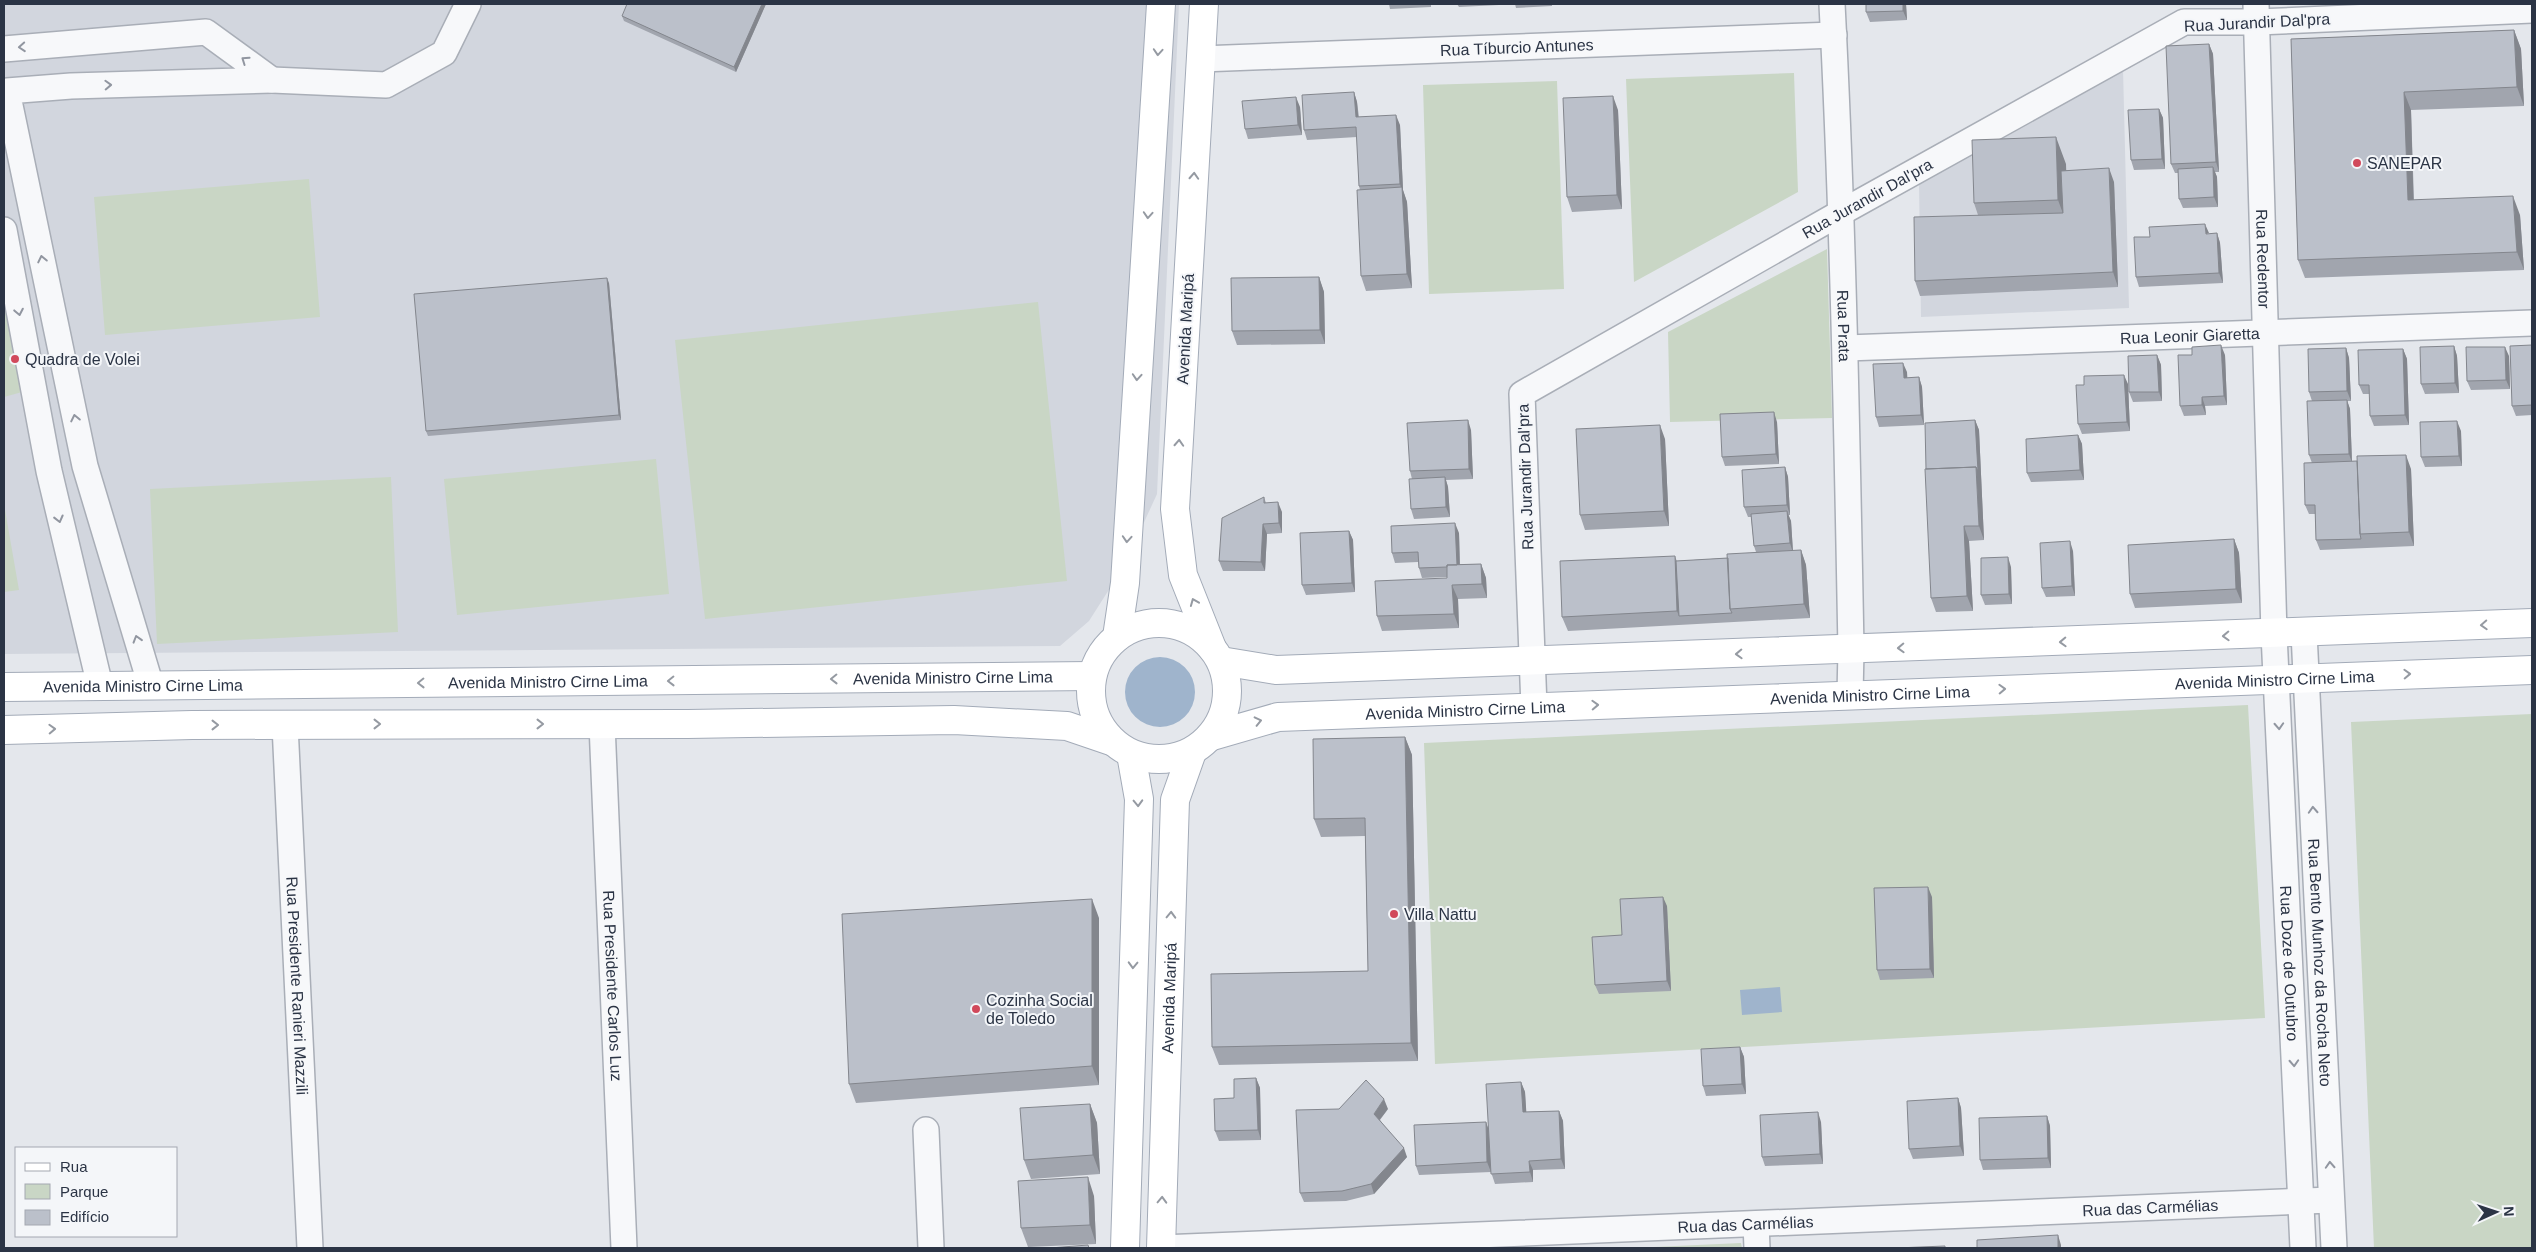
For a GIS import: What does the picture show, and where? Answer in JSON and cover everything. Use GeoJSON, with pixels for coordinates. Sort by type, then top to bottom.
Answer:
{"type":"FeatureCollection","features":[{"type":"Feature","properties":{"kind":"main road"},"geometry":{"type":"LineString","coordinates":[[1117,637],[1124,583],[1161,4]]}},
{"type":"Feature","properties":{"kind":"main road","name":"Avenida Maripá"},"geometry":{"type":"LineString","coordinates":[[1204,4],[1175,509],[1183,575],[1216,654]]}},
{"type":"Feature","properties":{"kind":"main road"},"geometry":{"type":"LineString","coordinates":[[4,730],[192,725],[602,724],[954,720],[1067,726],[1121,748],[1151,760],[1172,759],[1202,744],[1222,719],[1227,700],[1227,680],[1216,654],[1196,634],[1177,625],[1156,623],[1136,627],[1117,637],[1101,654],[1092,676],[1091,700],[1098,722],[1121,748],[1139,799],[1126,1248]]}},
{"type":"Feature","properties":{"kind":"main road"},"geometry":{"type":"LineString","coordinates":[[1216,654],[1276,670],[1851,650],[2532,623]]}},
{"type":"Feature","properties":{"kind":"main road","name":"Avenida Ministro Cirne Lima"},"geometry":{"type":"LineString","coordinates":[[1202,744],[1278,717],[1850,694],[2532,670]]}},
{"type":"Feature","properties":{"kind":"main road","name":"Avenida Ministro Cirne Lima"},"geometry":{"type":"LineString","coordinates":[[4,687],[1092,676]]}},
{"type":"Feature","properties":{"kind":"main road"},"geometry":{"type":"LineString","coordinates":[[295,725],[303,684]]}},
{"type":"Feature","properties":{"kind":"main road","name":"Avenida Maripá"},"geometry":{"type":"LineString","coordinates":[[1161,1248],[1175,800],[1202,744]]}},
{"type":"Feature","properties":{"kind":"main road"},"geometry":{"type":"LineString","coordinates":[[1130,1075],[1140,1089],[1155,1088],[1166,1076]]}},
{"type":"Feature","properties":{"kind":"main road"},"geometry":{"type":"LineString","coordinates":[[1128,1130],[1139,1118],[1154,1118],[1164,1132]]}},
{"type":"Feature","properties":{"kind":"street"},"geometry":{"type":"LineString","coordinates":[[151,686],[85,466],[7,91],[71,86],[272,80],[386,85],[444,53],[468,4]]}},
{"type":"Feature","properties":{"kind":"street","name":"Rua Prata"},"geometry":{"type":"LineString","coordinates":[[1832,4],[1842,212],[1846,348],[1851,650],[1850,694]]}},
{"type":"Feature","properties":{"kind":"street","name":"Rua Jurandir Dal'pra"},"geometry":{"type":"LineString","coordinates":[[1534,708],[1522,394],[1842,212],[2184,22],[2256,13],[2532,10]]}},
{"type":"Feature","properties":{"kind":"street","name":"Rua Redentor"},"geometry":{"type":"LineString","coordinates":[[2256,13],[2274,634]]}},
{"type":"Feature","properties":{"kind":"street"},"geometry":{"type":"LineString","coordinates":[[4,49],[206,32],[272,80]]}},
{"type":"Feature","properties":{"kind":"street","name":"Rua Tíburcio Antunes"},"geometry":{"type":"LineString","coordinates":[[1201,59],[1834,35]]}},
{"type":"Feature","properties":{"kind":"street"},"geometry":{"type":"LineString","coordinates":[[63,44],[71,86]]}},
{"type":"Feature","properties":{"kind":"street"},"geometry":{"type":"LineString","coordinates":[[4,230],[49,471],[100,686]]}},
{"type":"Feature","properties":{"kind":"street","name":"Rua Leonir Giaretta"},"geometry":{"type":"LineString","coordinates":[[1846,348],[2532,323]]}},
{"type":"Feature","properties":{"kind":"street"},"geometry":{"type":"LineString","coordinates":[[49,471],[85,466]]}},
{"type":"Feature","properties":{"kind":"street","name":"Rua Bento Munhoz da Rocha Neto"},"geometry":{"type":"LineString","coordinates":[[2304,633],[2334,1248]]}},
{"type":"Feature","properties":{"kind":"street"},"geometry":{"type":"LineString","coordinates":[[2274,634],[2277,678]]}},
{"type":"Feature","properties":{"kind":"street","name":"Rua Doze de Outubro"},"geometry":{"type":"LineString","coordinates":[[2277,678],[2303,1248]]}},
{"type":"Feature","properties":{"kind":"street","name":"Rua Presidente Carlos Luz"},"geometry":{"type":"LineString","coordinates":[[602,724],[624,1248]]}},
{"type":"Feature","properties":{"kind":"street","name":"Rua Presidente Ranieri Mazzili"},"geometry":{"type":"LineString","coordinates":[[295,725],[310,1248]]}},
{"type":"Feature","properties":{"kind":"street"},"geometry":{"type":"LineString","coordinates":[[926,1130],[931,1248]]}},
{"type":"Feature","properties":{"kind":"street","name":"Rua das Carmélias"},"geometry":{"type":"LineString","coordinates":[[1161,1248],[1581,1240],[1756,1224],[2331,1200]]}},
{"type":"Feature","properties":{"kind":"street"},"geometry":{"type":"LineString","coordinates":[[1756,1224],[1757,1248]]}},
{"type":"Feature","properties":{"kind":"shaded area"},"geometry":{"type":"Polygon","coordinates":[[[4,4],[1179,4],[1157,494],[1124,566],[1089,621],[1060,646],[4,654],[4,4]]]}},
{"type":"Feature","properties":{"kind":"shaded area"},"geometry":{"type":"Polygon","coordinates":[[[2123,69],[2129,308],[1921,317],[1919,183],[2123,69]]]}},
{"type":"Feature","properties":{"kind":"green space"},"geometry":{"type":"Polygon","coordinates":[[[1794,73],[1798,192],[1634,282],[1626,79],[1794,73]]]}},
{"type":"Feature","properties":{"kind":"green space"},"geometry":{"type":"Polygon","coordinates":[[[1557,81],[1564,289],[1429,294],[1423,85],[1557,81]]]}},
{"type":"Feature","properties":{"kind":"green space"},"geometry":{"type":"Polygon","coordinates":[[[309,179],[320,317],[105,335],[94,197],[309,179]]]}},
{"type":"Feature","properties":{"kind":"green space"},"geometry":{"type":"Polygon","coordinates":[[[1827,249],[1832,418],[1670,422],[1668,332],[1827,249]]]}},
{"type":"Feature","properties":{"kind":"green space","name":"Quadra de Volei"},"geometry":{"type":"Polygon","coordinates":[[[4,270],[33,389],[4,397],[4,270]]]}},
{"type":"Feature","properties":{"kind":"green space"},"geometry":{"type":"Polygon","coordinates":[[[1038,302],[1067,581],[705,619],[675,340],[1038,302]]]}},
{"type":"Feature","properties":{"kind":"green space"},"geometry":{"type":"Polygon","coordinates":[[[656,459],[669,594],[457,615],[444,479],[656,459]]]}},
{"type":"Feature","properties":{"kind":"green space"},"geometry":{"type":"Polygon","coordinates":[[[391,477],[398,632],[157,644],[150,489],[391,477]]]}},
{"type":"Feature","properties":{"kind":"green space"},"geometry":{"type":"Polygon","coordinates":[[[4,504],[19,590],[4,592],[4,504]]]}},
{"type":"Feature","properties":{"kind":"green space"},"geometry":{"type":"Polygon","coordinates":[[[2248,705],[2265,1018],[1435,1064],[1424,743],[2248,705]]]}},
{"type":"Feature","properties":{"kind":"green space"},"geometry":{"type":"Polygon","coordinates":[[[2532,714],[2532,1248],[2374,1248],[2351,722],[2532,714]]]}},
{"type":"Feature","properties":{"kind":"green space"},"geometry":{"type":"Polygon","coordinates":[[[1741,1243],[1742,1248],[1632,1248],[1741,1243]]]}},
{"type":"Feature","properties":{"kind":"water"},"geometry":{"type":"Polygon","coordinates":[[[1160,657],[1173,660],[1185,667],[1192,679],[1195,692],[1192,705],[1185,717],[1173,724],[1160,727],[1147,724],[1135,717],[1128,705],[1125,692],[1128,679],[1135,667],[1147,660],[1160,657]]]}},
{"type":"Feature","properties":{"kind":"water"},"geometry":{"type":"Polygon","coordinates":[[[1780,987],[1782,1012],[1742,1015],[1740,990],[1780,987]]]}},
{"type":"Feature","properties":{"kind":"building"},"geometry":{"type":"Polygon","coordinates":[[[627,4],[762,4],[734,67],[622,16],[627,4]]]}},
{"type":"Feature","properties":{"kind":"building"},"geometry":{"type":"Polygon","coordinates":[[[1866,4],[1903,4],[1903,11],[1866,12],[1866,4]]]}},
{"type":"Feature","properties":{"kind":"building","name":"SANEPAR"},"geometry":{"type":"Polygon","coordinates":[[[2514,30],[2517,87],[2404,92],[2408,200],[2513,196],[2517,252],[2298,260],[2291,39],[2514,30]]]}},
{"type":"Feature","properties":{"kind":"building"},"geometry":{"type":"Polygon","coordinates":[[[2209,44],[2216,162],[2171,164],[2166,46],[2209,44]]]}},
{"type":"Feature","properties":{"kind":"building"},"geometry":{"type":"Polygon","coordinates":[[[1354,92],[1356,117],[1396,115],[1400,184],[1359,186],[1356,127],[1304,130],[1302,95],[1354,92]]]}},
{"type":"Feature","properties":{"kind":"building"},"geometry":{"type":"Polygon","coordinates":[[[1613,96],[1617,195],[1567,197],[1563,98],[1613,96]]]}},
{"type":"Feature","properties":{"kind":"building"},"geometry":{"type":"Polygon","coordinates":[[[1296,97],[1298,125],[1245,129],[1242,101],[1296,97]]]}},
{"type":"Feature","properties":{"kind":"building"},"geometry":{"type":"Polygon","coordinates":[[[2159,109],[2162,159],[2131,160],[2128,110],[2159,109]]]}},
{"type":"Feature","properties":{"kind":"building"},"geometry":{"type":"Polygon","coordinates":[[[2056,137],[2058,200],[1974,203],[1972,140],[2056,137]]]}},
{"type":"Feature","properties":{"kind":"building"},"geometry":{"type":"Polygon","coordinates":[[[2213,167],[2214,197],[2179,199],[2178,169],[2213,167]]]}},
{"type":"Feature","properties":{"kind":"building"},"geometry":{"type":"Polygon","coordinates":[[[2109,168],[2113,272],[1915,281],[1914,217],[2063,213],[2061,171],[2109,168]]]}},
{"type":"Feature","properties":{"kind":"building"},"geometry":{"type":"Polygon","coordinates":[[[1402,187],[1407,274],[1361,276],[1357,190],[1402,187]]]}},
{"type":"Feature","properties":{"kind":"building"},"geometry":{"type":"Polygon","coordinates":[[[2205,224],[2206,234],[2217,233],[2219,273],[2136,277],[2134,237],[2150,237],[2149,227],[2205,224]]]}},
{"type":"Feature","properties":{"kind":"building"},"geometry":{"type":"Polygon","coordinates":[[[1319,277],[1320,330],[1232,331],[1231,278],[1319,277]]]}},
{"type":"Feature","properties":{"kind":"building"},"geometry":{"type":"Polygon","coordinates":[[[607,278],[619,415],[426,431],[414,294],[607,278]]]}},
{"type":"Feature","properties":{"kind":"building"},"geometry":{"type":"Polygon","coordinates":[[[2221,345],[2224,396],[2202,397],[2202,405],[2180,406],[2178,355],[2192,355],[2192,347],[2221,345]]]}},
{"type":"Feature","properties":{"kind":"building"},"geometry":{"type":"Polygon","coordinates":[[[2532,345],[2532,405],[2512,406],[2510,346],[2532,345]]]}},
{"type":"Feature","properties":{"kind":"building"},"geometry":{"type":"Polygon","coordinates":[[[2454,346],[2455,383],[2421,384],[2420,347],[2454,346]]]}},
{"type":"Feature","properties":{"kind":"building"},"geometry":{"type":"Polygon","coordinates":[[[2466,347],[2505,347],[2506,380],[2467,381],[2466,347]]]}},
{"type":"Feature","properties":{"kind":"building"},"geometry":{"type":"Polygon","coordinates":[[[2346,348],[2347,391],[2309,392],[2308,349],[2346,348]]]}},
{"type":"Feature","properties":{"kind":"building"},"geometry":{"type":"Polygon","coordinates":[[[2403,349],[2405,415],[2370,416],[2369,385],[2359,385],[2358,350],[2403,349]]]}},
{"type":"Feature","properties":{"kind":"building"},"geometry":{"type":"Polygon","coordinates":[[[2157,355],[2159,392],[2129,392],[2128,356],[2157,355]]]}},
{"type":"Feature","properties":{"kind":"building"},"geometry":{"type":"Polygon","coordinates":[[[1903,363],[1904,378],[1919,377],[1921,415],[1876,417],[1873,364],[1903,363]]]}},
{"type":"Feature","properties":{"kind":"building"},"geometry":{"type":"Polygon","coordinates":[[[2124,375],[2127,422],[2078,424],[2076,385],[2084,385],[2084,376],[2124,375]]]}},
{"type":"Feature","properties":{"kind":"building"},"geometry":{"type":"Polygon","coordinates":[[[2347,400],[2349,454],[2309,455],[2307,401],[2347,400]]]}},
{"type":"Feature","properties":{"kind":"building"},"geometry":{"type":"Polygon","coordinates":[[[1774,412],[1776,454],[1722,457],[1720,414],[1774,412]]]}},
{"type":"Feature","properties":{"kind":"building"},"geometry":{"type":"Polygon","coordinates":[[[1468,420],[1469,469],[1410,471],[1407,423],[1468,420]]]}},
{"type":"Feature","properties":{"kind":"building"},"geometry":{"type":"Polygon","coordinates":[[[1975,420],[1978,471],[1976,467],[1926,469],[1925,423],[1975,420]]]}},
{"type":"Feature","properties":{"kind":"building"},"geometry":{"type":"Polygon","coordinates":[[[2457,421],[2459,456],[2421,457],[2420,422],[2457,421]]]}},
{"type":"Feature","properties":{"kind":"building"},"geometry":{"type":"Polygon","coordinates":[[[1660,425],[1664,511],[1580,515],[1576,429],[1660,425]]]}},
{"type":"Feature","properties":{"kind":"building"},"geometry":{"type":"Polygon","coordinates":[[[2078,435],[2080,470],[2027,473],[2026,439],[2078,435]]]}},
{"type":"Feature","properties":{"kind":"building"},"geometry":{"type":"Polygon","coordinates":[[[2406,455],[2409,532],[2360,534],[2357,456],[2406,455]]]}},
{"type":"Feature","properties":{"kind":"building"},"geometry":{"type":"Polygon","coordinates":[[[2357,461],[2361,539],[2316,540],[2315,505],[2305,505],[2304,463],[2357,461]]]}},
{"type":"Feature","properties":{"kind":"building"},"geometry":{"type":"Polygon","coordinates":[[[1785,467],[1787,505],[1744,507],[1742,470],[1785,467]]]}},
{"type":"Feature","properties":{"kind":"building"},"geometry":{"type":"Polygon","coordinates":[[[1976,467],[1979,526],[1964,526],[1967,596],[1931,598],[1925,469],[1976,467]]]}},
{"type":"Feature","properties":{"kind":"building"},"geometry":{"type":"Polygon","coordinates":[[[1445,477],[1446,507],[1411,509],[1409,479],[1445,477]]]}},
{"type":"Feature","properties":{"kind":"building"},"geometry":{"type":"Polygon","coordinates":[[[1264,497],[1264,503],[1278,502],[1279,523],[1263,524],[1261,562],[1219,561],[1222,518],[1264,497]]]}},
{"type":"Feature","properties":{"kind":"building"},"geometry":{"type":"Polygon","coordinates":[[[1787,511],[1790,543],[1754,546],[1751,514],[1787,511]]]}},
{"type":"Feature","properties":{"kind":"building"},"geometry":{"type":"Polygon","coordinates":[[[1455,523],[1457,565],[1419,568],[1418,552],[1392,553],[1391,526],[1455,523]]]}},
{"type":"Feature","properties":{"kind":"building"},"geometry":{"type":"Polygon","coordinates":[[[1349,531],[1352,583],[1302,585],[1300,533],[1349,531]]]}},
{"type":"Feature","properties":{"kind":"building"},"geometry":{"type":"Polygon","coordinates":[[[2234,539],[2236,589],[2130,594],[2128,545],[2234,539]]]}},
{"type":"Feature","properties":{"kind":"building"},"geometry":{"type":"Polygon","coordinates":[[[2070,541],[2072,586],[2042,588],[2040,543],[2070,541]]]}},
{"type":"Feature","properties":{"kind":"building"},"geometry":{"type":"Polygon","coordinates":[[[1801,550],[1804,604],[1730,609],[1727,554],[1801,550]]]}},
{"type":"Feature","properties":{"kind":"building"},"geometry":{"type":"Polygon","coordinates":[[[1675,556],[1677,611],[1562,617],[1560,561],[1675,556]]]}},
{"type":"Feature","properties":{"kind":"building"},"geometry":{"type":"Polygon","coordinates":[[[2008,557],[2009,594],[1981,595],[1981,558],[2008,557]]]}},
{"type":"Feature","properties":{"kind":"building"},"geometry":{"type":"Polygon","coordinates":[[[1728,558],[1730,609],[1732,613],[1679,616],[1676,561],[1728,558]]]}},
{"type":"Feature","properties":{"kind":"building"},"geometry":{"type":"Polygon","coordinates":[[[1481,564],[1482,584],[1452,585],[1454,614],[1377,616],[1375,581],[1447,578],[1447,565],[1481,564]]]}},
{"type":"Feature","properties":{"kind":"building","name":"Villa Nattu"},"geometry":{"type":"Polygon","coordinates":[[[1405,737],[1411,1043],[1212,1047],[1211,974],[1368,971],[1365,818],[1314,819],[1313,739],[1405,737]]]}},
{"type":"Feature","properties":{"kind":"building"},"geometry":{"type":"Polygon","coordinates":[[[1928,887],[1930,969],[1877,970],[1874,888],[1928,887]]]}},
{"type":"Feature","properties":{"kind":"building"},"geometry":{"type":"Polygon","coordinates":[[[1663,897],[1667,981],[1595,985],[1592,937],[1622,935],[1620,899],[1663,897]]]}},
{"type":"Feature","properties":{"kind":"building","name":"Cozinha Social de Toledo"},"geometry":{"type":"Polygon","coordinates":[[[1092,899],[1092,1066],[849,1084],[842,914],[1092,899]]]}},
{"type":"Feature","properties":{"kind":"building"},"geometry":{"type":"Polygon","coordinates":[[[1740,1047],[1742,1084],[1703,1086],[1701,1049],[1740,1047]]]}},
{"type":"Feature","properties":{"kind":"building"},"geometry":{"type":"Polygon","coordinates":[[[1256,1078],[1258,1130],[1215,1131],[1214,1099],[1234,1098],[1234,1079],[1256,1078]]]}},
{"type":"Feature","properties":{"kind":"building"},"geometry":{"type":"Polygon","coordinates":[[[1366,1080],[1384,1099],[1374,1114],[1404,1148],[1371,1184],[1342,1191],[1300,1193],[1296,1110],[1339,1109],[1366,1080]]]}},
{"type":"Feature","properties":{"kind":"building"},"geometry":{"type":"Polygon","coordinates":[[[1521,1082],[1523,1112],[1559,1111],[1561,1159],[1529,1161],[1530,1172],[1491,1174],[1486,1084],[1521,1082]]]}},
{"type":"Feature","properties":{"kind":"building"},"geometry":{"type":"Polygon","coordinates":[[[1958,1098],[1960,1146],[1909,1149],[1907,1101],[1958,1098]]]}},
{"type":"Feature","properties":{"kind":"building"},"geometry":{"type":"Polygon","coordinates":[[[1090,1104],[1093,1155],[1024,1160],[1020,1108],[1090,1104]]]}},
{"type":"Feature","properties":{"kind":"building"},"geometry":{"type":"Polygon","coordinates":[[[1818,1112],[1820,1154],[1762,1157],[1760,1115],[1818,1112]]]}},
{"type":"Feature","properties":{"kind":"building"},"geometry":{"type":"Polygon","coordinates":[[[2047,1116],[2048,1158],[1980,1160],[1979,1118],[2047,1116]]]}},
{"type":"Feature","properties":{"kind":"building"},"geometry":{"type":"Polygon","coordinates":[[[1486,1122],[1487,1162],[1416,1166],[1414,1125],[1486,1122]]]}},
{"type":"Feature","properties":{"kind":"building"},"geometry":{"type":"Polygon","coordinates":[[[1088,1177],[1090,1225],[1021,1228],[1018,1181],[1088,1177]]]}},
{"type":"Feature","properties":{"kind":"building"},"geometry":{"type":"Polygon","coordinates":[[[2058,1235],[2058,1248],[1977,1248],[1977,1240],[2058,1235]]]}},
{"type":"Feature","properties":{"kind":"building"},"geometry":{"type":"Polygon","coordinates":[[[1088,1245],[1089,1248],[1050,1248],[1088,1245]]]}},
{"type":"Feature","properties":{"kind":"building"},"geometry":{"type":"Polygon","coordinates":[[[1945,1246],[1945,1248],[1896,1248],[1945,1246]]]}},
{"type":"Feature","properties":{"kind":"place","name":"SANEPAR"},"geometry":{"type":"Point","coordinates":[2357,163]}},
{"type":"Feature","properties":{"kind":"place","name":"Quadra de Volei"},"geometry":{"type":"Point","coordinates":[15,359]}},
{"type":"Feature","properties":{"kind":"place","name":"Villa Nattu"},"geometry":{"type":"Point","coordinates":[1394,914]}},
{"type":"Feature","properties":{"kind":"place","name":"Cozinha Social de Toledo"},"geometry":{"type":"Point","coordinates":[976,1009]}}]}
